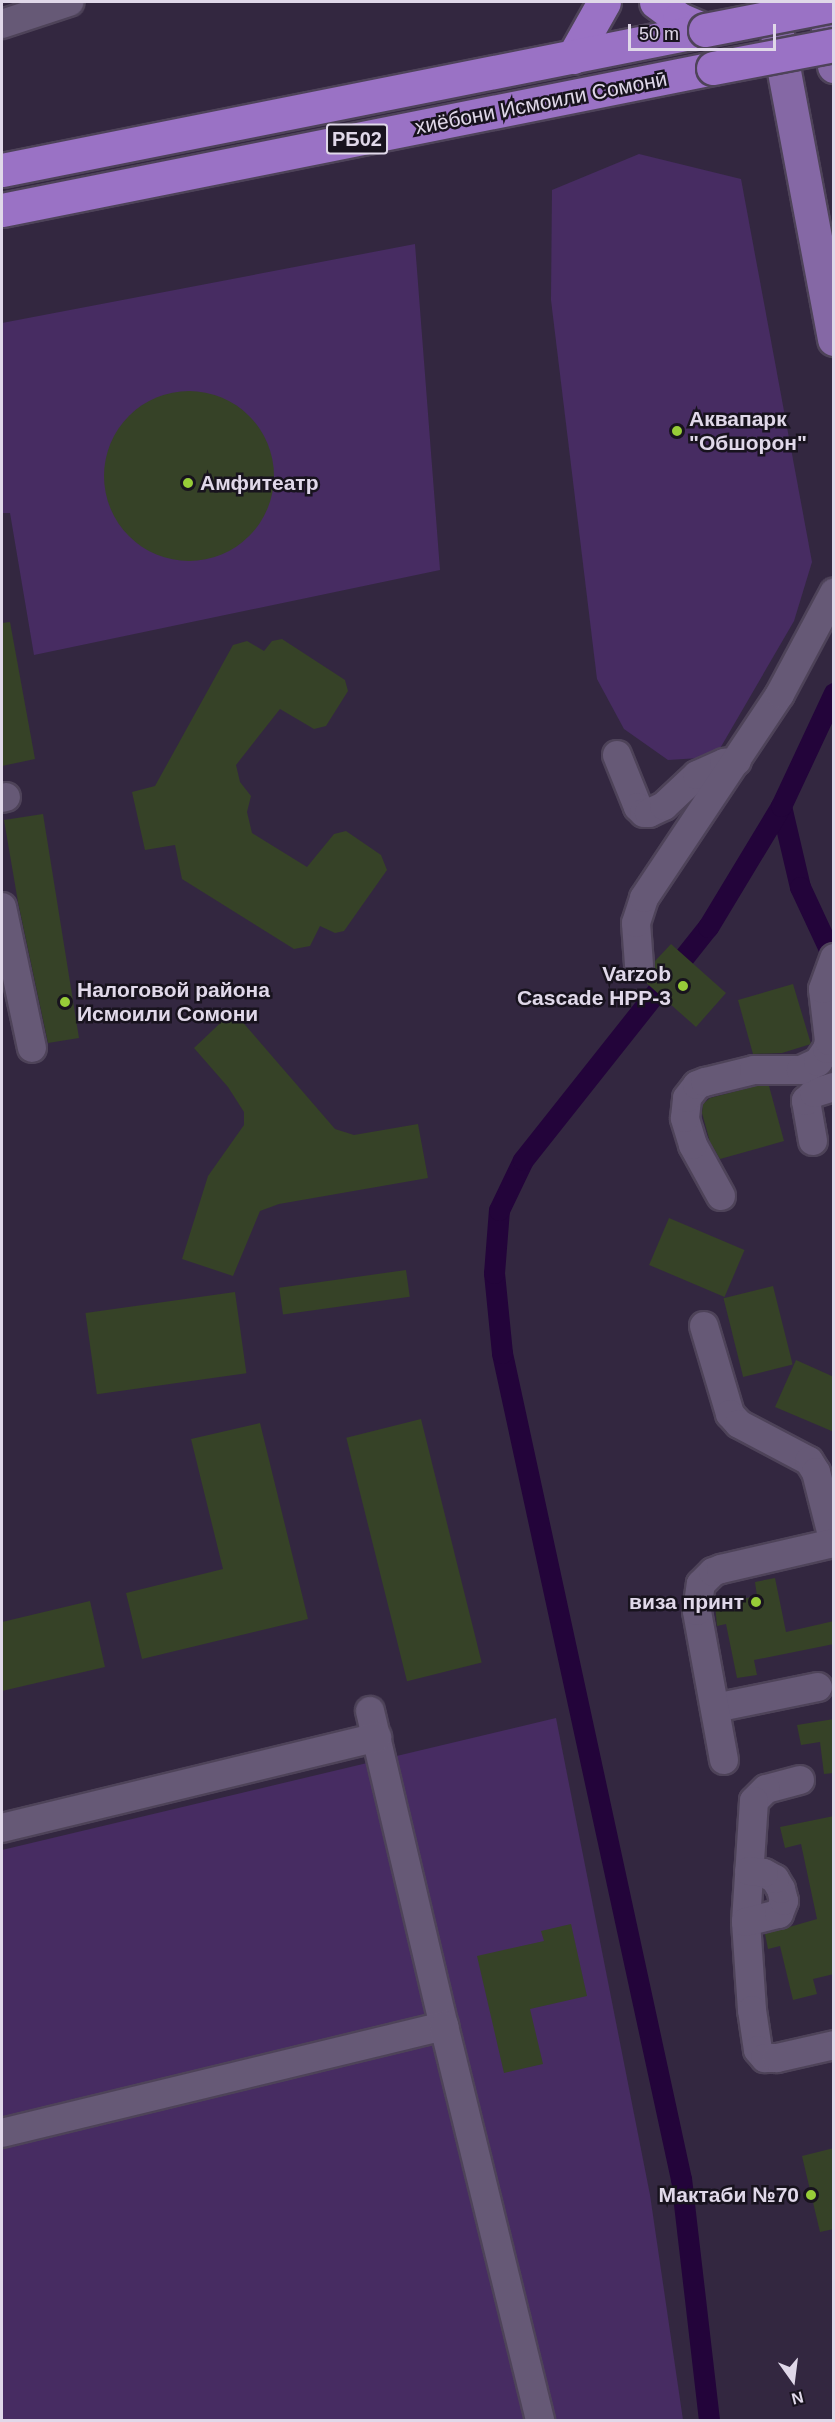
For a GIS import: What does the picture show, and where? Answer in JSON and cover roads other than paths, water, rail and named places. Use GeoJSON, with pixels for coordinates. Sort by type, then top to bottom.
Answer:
{"type":"FeatureCollection","features":[{"type":"Feature","properties":{"kind":"highway"},"geometry":{"type":"LineString","coordinates":[[573,57],[604,2]]}},
{"type":"Feature","properties":{"kind":"highway"},"geometry":{"type":"LineString","coordinates":[[656,2],[679,19],[705,30]]}},
{"type":"Feature","properties":{"kind":"highway","name":"хиёбони Исмоили Сомонӣ"},"geometry":{"type":"LineString","coordinates":[[2,170],[834,5]]}},
{"type":"Feature","properties":{"kind":"highway","name":"хиёбони Исмоили Сомонӣ"},"geometry":{"type":"LineString","coordinates":[[2,210],[834,45]]}},
{"type":"Feature","properties":{"kind":"main road"},"geometry":{"type":"LineString","coordinates":[[771,2],[834,339]]}},
{"type":"Feature","properties":{"kind":"main road"},"geometry":{"type":"LineString","coordinates":[[824,2],[834,66]]}},
{"type":"Feature","properties":{"kind":"lane"},"geometry":{"type":"LineString","coordinates":[[2,24],[69,2]]}},
{"type":"Feature","properties":{"kind":"lane"},"geometry":{"type":"LineString","coordinates":[[639,965],[636,923],[644,898],[736,761],[804,653],[834,593]]}},
{"type":"Feature","properties":{"kind":"lane"},"geometry":{"type":"LineString","coordinates":[[617,755],[638,807],[649,813],[664,806],[697,775],[724,763],[736,761]]}},
{"type":"Feature","properties":{"kind":"lane"},"geometry":{"type":"LineString","coordinates":[[2,907],[32,1048]]}},
{"type":"Feature","properties":{"kind":"lane"},"geometry":{"type":"LineString","coordinates":[[721,1196],[690,1137],[685,1118],[687,1098],[697,1085],[705,1082],[754,1070],[801,1070],[818,1062],[829,1041],[823,989],[834,958]]}},
{"type":"Feature","properties":{"kind":"lane"},"geometry":{"type":"LineString","coordinates":[[813,1141],[806,1101],[814,1093],[834,1088]]}},
{"type":"Feature","properties":{"kind":"lane"},"geometry":{"type":"LineString","coordinates":[[704,1326],[730,1414],[739,1424],[809,1461],[816,1472],[834,1543],[721,1569],[713,1572],[701,1584],[697,1611],[724,1760]]}},
{"type":"Feature","properties":{"kind":"lane"},"geometry":{"type":"LineString","coordinates":[[715,1708],[818,1687]]}},
{"type":"Feature","properties":{"kind":"lane"},"geometry":{"type":"LineString","coordinates":[[2,1827],[374,1724],[444,2026],[540,2421]]}},
{"type":"Feature","properties":{"kind":"lane"},"geometry":{"type":"LineString","coordinates":[[800,1780],[766,1789],[756,1797],[747,1922],[752,2010],[760,2055],[765,2058],[777,2058],[834,2045]]}},
{"type":"Feature","properties":{"kind":"lane"},"geometry":{"type":"LineString","coordinates":[[2,2133],[444,2026]]}},
{"type":"Feature","properties":{"kind":"waterway"},"geometry":{"type":"LineString","coordinates":[[709,2420],[681,2179],[502,1353],[494,1273],[499,1210],[523,1160],[708,927],[781,806],[834,693]]}},
{"type":"Feature","properties":{"kind":"waterway"},"geometry":{"type":"LineString","coordinates":[[781,806],[800,887],[834,960]]}},
{"type":"Feature","properties":{"kind":"place","name":"Аквапарк \"Обшорон\""},"geometry":{"type":"Point","coordinates":[677,431]}},
{"type":"Feature","properties":{"kind":"place","name":"Aмфитеатр"},"geometry":{"type":"Point","coordinates":[188,483]}},
{"type":"Feature","properties":{"kind":"place","name":"Varzob Cascade HPP-3"},"geometry":{"type":"Point","coordinates":[683,986]}},
{"type":"Feature","properties":{"kind":"place","name":"Налоговой района Исмоили Сомони"},"geometry":{"type":"Point","coordinates":[65,1002]}},
{"type":"Feature","properties":{"kind":"place","name":"виза принт"},"geometry":{"type":"Point","coordinates":[756,1602]}},
{"type":"Feature","properties":{"kind":"place","name":"Мактаби №70"},"geometry":{"type":"Point","coordinates":[811,2195]}}]}
